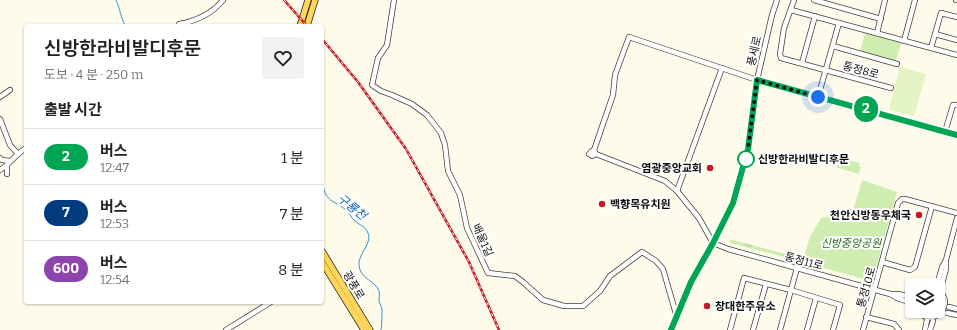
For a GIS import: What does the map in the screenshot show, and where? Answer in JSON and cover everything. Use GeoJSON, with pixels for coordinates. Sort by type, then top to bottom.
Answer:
{"type":"FeatureCollection","features":[{"type":"Feature","properties":{"kind":"main road"},"geometry":{"type":"LineString","coordinates":[[301,24],[308,0]]}},
{"type":"Feature","properties":{"kind":"main road"},"geometry":{"type":"LineString","coordinates":[[308,24],[315,0]]}},
{"type":"Feature","properties":{"kind":"main road","name":"광풍로"},"geometry":{"type":"LineString","coordinates":[[325,266],[364,330]]}},
{"type":"Feature","properties":{"kind":"main road","name":"광풍로"},"geometry":{"type":"LineString","coordinates":[[325,266],[370,330]]}},
{"type":"Feature","properties":{"kind":"street"},"geometry":{"type":"LineString","coordinates":[[179,24],[198,19],[211,12],[223,0]]}},
{"type":"Feature","properties":{"kind":"street","name":"배울1길"},"geometry":{"type":"LineString","coordinates":[[394,0],[387,45],[378,58],[372,85],[381,92],[412,104],[426,115],[441,133],[445,145],[448,171],[460,195],[467,228],[488,273],[515,276],[543,300],[564,306],[583,306],[600,291],[610,276],[642,252],[656,261],[663,269],[676,314]]}},
{"type":"Feature","properties":{"kind":"street","name":"풍세로"},"geometry":{"type":"LineString","coordinates":[[671,330],[676,314],[691,282],[733,203],[748,149],[757,80],[772,15],[777,0]]}},
{"type":"Feature","properties":{"kind":"street","name":"통정8로"},"geometry":{"type":"LineString","coordinates":[[794,0],[784,28],[780,54],[783,58],[891,88]]}},
{"type":"Feature","properties":{"kind":"street"},"geometry":{"type":"LineString","coordinates":[[814,0],[881,19]]}},
{"type":"Feature","properties":{"kind":"street"},"geometry":{"type":"LineString","coordinates":[[877,33],[885,0]]}},
{"type":"Feature","properties":{"kind":"street"},"geometry":{"type":"LineString","coordinates":[[904,41],[915,0]]}},
{"type":"Feature","properties":{"kind":"street"},"geometry":{"type":"LineString","coordinates":[[791,10],[957,55]]}},
{"type":"Feature","properties":{"kind":"street"},"geometry":{"type":"LineString","coordinates":[[931,48],[941,13],[957,17]]}},
{"type":"Feature","properties":{"kind":"street"},"geometry":{"type":"LineString","coordinates":[[802,63],[815,16]]}},
{"type":"Feature","properties":{"kind":"street","name":"통정8로"},"geometry":{"type":"LineString","coordinates":[[818,97],[839,23]]}},
{"type":"Feature","properties":{"kind":"street"},"geometry":{"type":"LineString","coordinates":[[935,34],[957,40]]}},
{"type":"Feature","properties":{"kind":"street"},"geometry":{"type":"LineString","coordinates":[[713,243],[699,218],[677,191],[665,181],[595,152],[613,95],[616,75],[629,37],[757,80],[957,135]]}},
{"type":"Feature","properties":{"kind":"street","name":"통정8로"},"geometry":{"type":"LineString","coordinates":[[833,46],[897,64]]}},
{"type":"Feature","properties":{"kind":"street"},"geometry":{"type":"LineString","coordinates":[[677,191],[722,68]]}},
{"type":"Feature","properties":{"kind":"street"},"geometry":{"type":"LineString","coordinates":[[0,97],[10,90]]}},
{"type":"Feature","properties":{"kind":"street"},"geometry":{"type":"LineString","coordinates":[[946,132],[953,106],[957,105]]}},
{"type":"Feature","properties":{"kind":"street"},"geometry":{"type":"LineString","coordinates":[[0,119],[10,145],[18,154]]}},
{"type":"Feature","properties":{"kind":"street"},"geometry":{"type":"LineString","coordinates":[[0,170],[7,166],[10,161],[24,150]]}},
{"type":"Feature","properties":{"kind":"street"},"geometry":{"type":"LineString","coordinates":[[0,158],[2,160],[10,161]]}},
{"type":"Feature","properties":{"kind":"street"},"geometry":{"type":"LineString","coordinates":[[7,166],[7,174]]}},
{"type":"Feature","properties":{"kind":"street","name":"통정10로"},"geometry":{"type":"LineString","coordinates":[[863,330],[899,201],[905,199],[957,213]]}},
{"type":"Feature","properties":{"kind":"street","name":"통정10로"},"geometry":{"type":"LineString","coordinates":[[882,262],[910,270],[915,267],[932,206]]}},
{"type":"Feature","properties":{"kind":"street"},"geometry":{"type":"LineString","coordinates":[[943,278],[957,218]]}},
{"type":"Feature","properties":{"kind":"street","name":"통정11로"},"geometry":{"type":"LineString","coordinates":[[713,243],[728,249],[890,294]]}},
{"type":"Feature","properties":{"kind":"street"},"geometry":{"type":"LineString","coordinates":[[939,278],[946,260]]}},
{"type":"Feature","properties":{"kind":"street"},"geometry":{"type":"LineString","coordinates":[[780,330],[797,268]]}},
{"type":"Feature","properties":{"kind":"street"},"geometry":{"type":"LineString","coordinates":[[730,330],[744,278],[840,305],[833,330]]}},
{"type":"Feature","properties":{"kind":"street"},"geometry":{"type":"LineString","coordinates":[[754,330],[766,284]]}},
{"type":"Feature","properties":{"kind":"street"},"geometry":{"type":"LineString","coordinates":[[890,294],[905,296]]}},
{"type":"Feature","properties":{"kind":"street"},"geometry":{"type":"LineString","coordinates":[[890,294],[905,301]]}},
{"type":"Feature","properties":{"kind":"street"},"geometry":{"type":"LineString","coordinates":[[945,296],[947,297],[949,307],[945,316],[957,315]]}},
{"type":"Feature","properties":{"kind":"street"},"geometry":{"type":"LineString","coordinates":[[807,330],[816,298]]}},
{"type":"Feature","properties":{"kind":"street"},"geometry":{"type":"LineString","coordinates":[[226,330],[268,304]]}},
{"type":"Feature","properties":{"kind":"street"},"geometry":{"type":"LineString","coordinates":[[949,307],[957,310]]}},
{"type":"Feature","properties":{"kind":"street","name":"통정10로"},"geometry":{"type":"LineString","coordinates":[[866,317],[894,324],[899,330]]}},
{"type":"Feature","properties":{"kind":"street"},"geometry":{"type":"LineString","coordinates":[[924,318],[933,321],[940,318]]}},
{"type":"Feature","properties":{"kind":"street"},"geometry":{"type":"LineString","coordinates":[[925,330],[927,320]]}},
{"type":"Feature","properties":{"kind":"street"},"geometry":{"type":"LineString","coordinates":[[930,330],[933,321]]}},
{"type":"Feature","properties":{"kind":"green space"},"geometry":{"type":"Polygon","coordinates":[[[865,33],[901,43],[896,61],[860,52],[865,33]]]}},
{"type":"Feature","properties":{"kind":"green space"},"geometry":{"type":"Polygon","coordinates":[[[900,67],[926,74],[914,116],[889,110],[900,67]]]}},
{"type":"Feature","properties":{"kind":"green space"},"geometry":{"type":"Polygon","coordinates":[[[847,160],[860,163],[859,166],[861,167],[859,174],[835,167],[847,160]]]}},
{"type":"Feature","properties":{"kind":"green space","name":"신방중앙공원"},"geometry":{"type":"Polygon","coordinates":[[[862,180],[897,192],[874,276],[871,280],[867,280],[802,262],[810,237],[821,218],[853,211],[862,180]]]}},
{"type":"Feature","properties":{"kind":"green space"},"geometry":{"type":"Polygon","coordinates":[[[729,239],[797,257],[796,260],[730,243],[729,239]]]}},
{"type":"Feature","properties":{"kind":"waterway","name":"구룡천"},"geometry":{"type":"LineString","coordinates":[[116,0],[124,24]]}},
{"type":"Feature","properties":{"kind":"waterway","name":"구룡천"},"geometry":{"type":"LineString","coordinates":[[324,190],[328,198],[346,210],[354,220],[365,228],[369,235],[369,240],[361,256],[359,265],[365,277],[378,288],[379,301],[382,309],[381,330]]}},
{"type":"Feature","properties":{"kind":"railway"},"geometry":{"type":"LineString","coordinates":[[284,0],[305,24]]}},
{"type":"Feature","properties":{"kind":"railway"},"geometry":{"type":"LineString","coordinates":[[324,41],[358,82],[406,149],[469,262],[499,330]]}},
{"type":"Feature","properties":{"kind":"bus line","name":"2"},"geometry":{"type":"LineString","coordinates":[[671,330],[676,314],[691,282],[733,203],[748,149],[757,80],[957,135]]}},
{"type":"Feature","properties":{"kind":"place","name":"신방한라비발디후문"},"geometry":{"type":"Point","coordinates":[746,159]}},
{"type":"Feature","properties":{"kind":"place","name":"염광중앙교회"},"geometry":{"type":"Point","coordinates":[710,168]}},
{"type":"Feature","properties":{"kind":"place","name":"백향목유치원"},"geometry":{"type":"Point","coordinates":[602,204]}},
{"type":"Feature","properties":{"kind":"place","name":"천안신방동우체국"},"geometry":{"type":"Point","coordinates":[919,215]}},
{"type":"Feature","properties":{"kind":"place","name":"창대한주유소"},"geometry":{"type":"Point","coordinates":[707,306]}},
{"type":"Feature","properties":{"kind":"route"},"geometry":{"type":"LineString","coordinates":[[746,159],[757,80],[818,97]]}}]}
